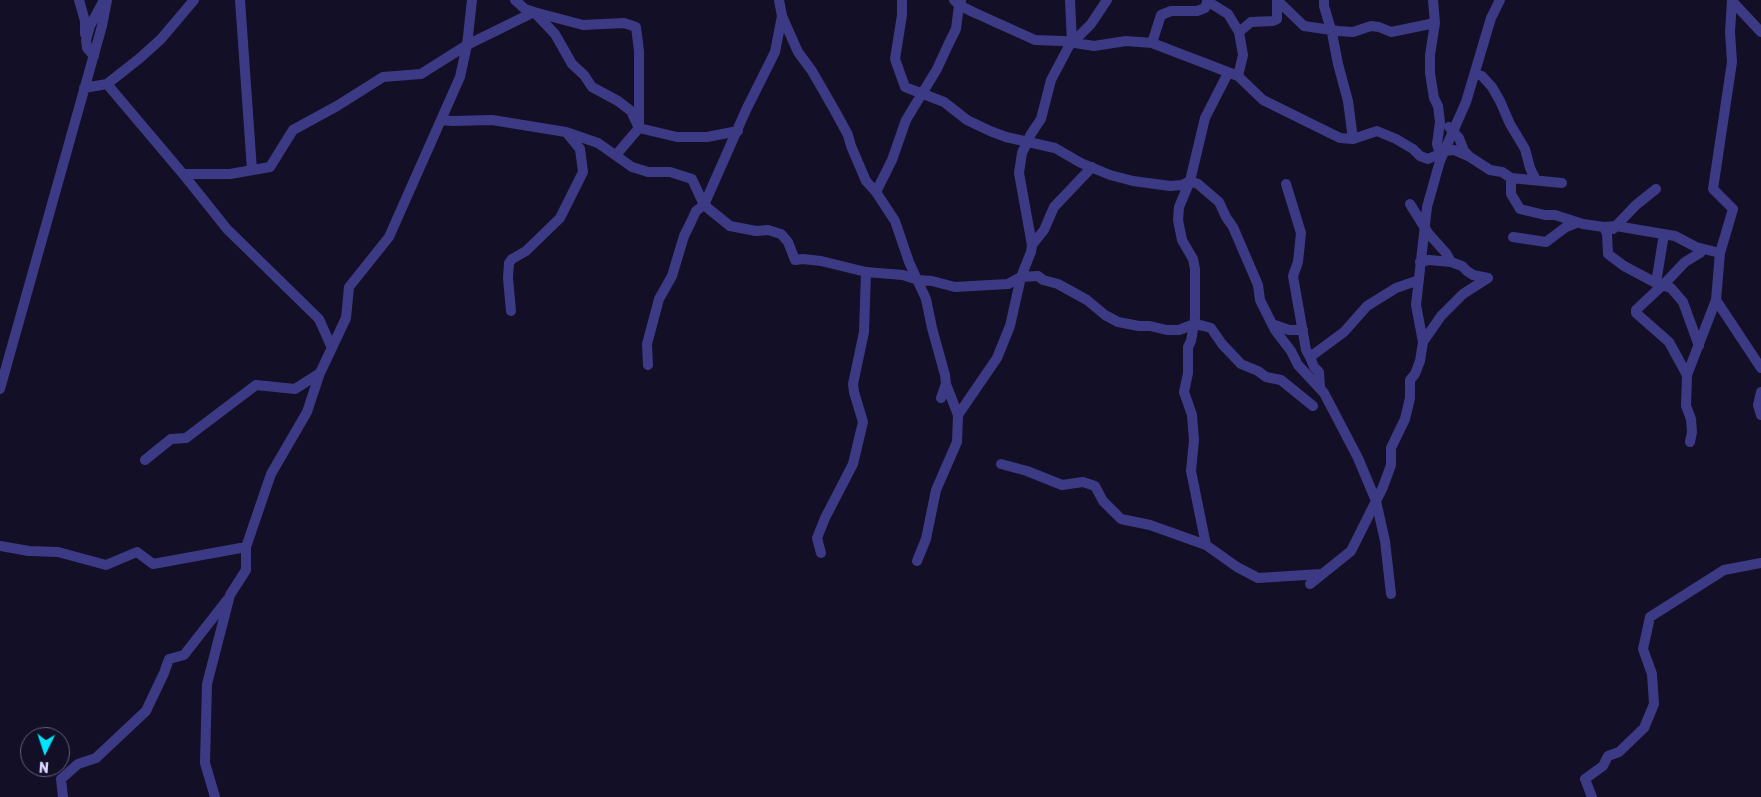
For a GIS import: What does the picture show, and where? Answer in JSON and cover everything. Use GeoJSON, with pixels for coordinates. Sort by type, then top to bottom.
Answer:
{"type":"FeatureCollection","features":[{"type":"Feature","properties":{"kind":"street"},"geometry":{"type":"LineString","coordinates":[[79,0],[85,21],[87,48],[94,56]]}},
{"type":"Feature","properties":{"kind":"street"},"geometry":{"type":"LineString","coordinates":[[86,40],[90,26],[105,0]]}},
{"type":"Feature","properties":{"kind":"street"},"geometry":{"type":"LineString","coordinates":[[0,388],[94,56],[105,0]]}},
{"type":"Feature","properties":{"kind":"street"},"geometry":{"type":"LineString","coordinates":[[84,88],[107,84],[140,58],[161,39],[194,0]]}},
{"type":"Feature","properties":{"kind":"street"},"geometry":{"type":"LineString","coordinates":[[240,0],[252,170]]}},
{"type":"Feature","properties":{"kind":"street"},"geometry":{"type":"LineString","coordinates":[[63,797],[61,779],[78,764],[96,758],[146,711],[169,659],[184,656],[230,596],[246,570],[246,547],[271,474],[308,412],[320,373],[346,318],[349,287],[389,237],[460,77],[467,45],[472,0]]}},
{"type":"Feature","properties":{"kind":"street"},"geometry":{"type":"LineString","coordinates":[[515,0],[525,9],[583,25],[624,23],[636,27],[639,51],[639,128],[616,155]]}},
{"type":"Feature","properties":{"kind":"street"},"geometry":{"type":"LineString","coordinates":[[779,0],[782,16],[798,52],[812,71],[848,135],[850,146],[866,181],[876,192],[895,221],[909,262],[926,299],[946,384],[958,415],[957,442],[936,490],[926,539],[917,561]]}},
{"type":"Feature","properties":{"kind":"street"},"geometry":{"type":"LineString","coordinates":[[902,0],[902,15],[895,59],[905,87],[944,102],[967,120],[1006,137],[1055,148],[1081,163],[1119,178],[1178,186],[1190,181],[1198,184],[1219,202],[1233,227],[1258,285],[1258,296],[1272,324],[1298,364],[1320,387],[1334,410],[1376,500],[1385,541],[1391,594]]}},
{"type":"Feature","properties":{"kind":"street"},"geometry":{"type":"LineString","coordinates":[[1070,0],[1072,43]]}},
{"type":"Feature","properties":{"kind":"street"},"geometry":{"type":"LineString","coordinates":[[958,415],[997,358],[1010,326],[1021,277],[1031,252],[1032,245],[1019,173],[1022,153],[1043,114],[1052,80],[1072,43],[1091,24],[1107,0]]}},
{"type":"Feature","properties":{"kind":"street"},"geometry":{"type":"LineString","coordinates":[[1277,0],[1304,26],[1330,30],[1353,32],[1371,26],[1379,26],[1391,32],[1435,23]]}},
{"type":"Feature","properties":{"kind":"street"},"geometry":{"type":"LineString","coordinates":[[1239,32],[1251,22],[1273,21],[1277,19],[1277,0]]}},
{"type":"Feature","properties":{"kind":"street"},"geometry":{"type":"LineString","coordinates":[[1324,0],[1348,101],[1353,139]]}},
{"type":"Feature","properties":{"kind":"street"},"geometry":{"type":"LineString","coordinates":[[1433,0],[1435,23],[1430,63],[1434,98],[1438,106],[1440,122],[1438,150],[1454,150],[1470,157],[1490,170],[1502,172],[1511,178],[1562,183]]}},
{"type":"Feature","properties":{"kind":"street"},"geometry":{"type":"LineString","coordinates":[[1310,584],[1351,551],[1391,465],[1391,448],[1406,419],[1410,398],[1410,380],[1415,374],[1420,361],[1423,342],[1416,305],[1429,196],[1443,150],[1466,102],[1491,18],[1500,0]]}},
{"type":"Feature","properties":{"kind":"street"},"geometry":{"type":"LineString","coordinates":[[1732,0],[1761,32]]}},
{"type":"Feature","properties":{"kind":"street"},"geometry":{"type":"LineString","coordinates":[[1690,442],[1692,432],[1691,419],[1686,406],[1688,374],[1716,300],[1720,252],[1733,209],[1713,189],[1732,62],[1730,32],[1732,0]]}},
{"type":"Feature","properties":{"kind":"street"},"geometry":{"type":"LineString","coordinates":[[1152,43],[1161,15],[1171,11],[1197,11],[1205,8],[1207,1],[1228,14],[1239,32],[1243,55],[1205,118],[1190,181],[1184,190],[1179,206],[1178,220],[1182,240],[1192,259],[1195,270],[1194,324],[1188,347],[1188,373],[1184,392],[1192,415],[1194,440],[1191,471],[1206,545]]}},
{"type":"Feature","properties":{"kind":"street"},"geometry":{"type":"LineString","coordinates":[[876,192],[892,160],[906,120],[937,69],[956,29],[958,2],[1028,38],[1094,46],[1126,41],[1152,43],[1233,74],[1263,100],[1340,138],[1353,139],[1377,131],[1401,142],[1420,156],[1428,159],[1443,150]]}},
{"type":"Feature","properties":{"kind":"street"},"geometry":{"type":"LineString","coordinates":[[183,174],[230,174],[270,167],[293,130],[337,106],[383,77],[421,74],[467,45],[534,12]]}},
{"type":"Feature","properties":{"kind":"street"},"geometry":{"type":"LineString","coordinates":[[534,12],[555,34],[572,64],[584,74],[592,87],[618,101],[631,111],[639,128]]}},
{"type":"Feature","properties":{"kind":"street"},"geometry":{"type":"LineString","coordinates":[[648,364],[647,344],[659,299],[672,276],[687,230],[696,211],[704,205],[774,52],[782,16]]}},
{"type":"Feature","properties":{"kind":"street"},"geometry":{"type":"LineString","coordinates":[[1475,74],[1482,76],[1492,87],[1525,149],[1531,172],[1536,180]]}},
{"type":"Feature","properties":{"kind":"street"},"geometry":{"type":"LineString","coordinates":[[107,84],[183,174],[226,229],[318,319],[332,348]]}},
{"type":"Feature","properties":{"kind":"street"},"geometry":{"type":"LineString","coordinates":[[441,120],[492,120],[566,132],[598,143],[632,167],[648,172],[670,172],[692,179],[704,205],[730,226],[756,231],[768,230],[781,234],[788,242],[795,260],[821,261],[866,272],[903,275],[955,287],[1008,284],[1021,277],[1038,276],[1043,280],[1058,284],[1087,300],[1118,322],[1167,330],[1179,330],[1194,324],[1211,328],[1222,344],[1241,364],[1258,371],[1266,377],[1281,380],[1313,406]]}},
{"type":"Feature","properties":{"kind":"street"},"geometry":{"type":"LineString","coordinates":[[1440,122],[1449,127],[1459,138],[1464,151],[1470,157]]}},
{"type":"Feature","properties":{"kind":"street"},"geometry":{"type":"LineString","coordinates":[[639,128],[677,137],[707,137],[738,130]]}},
{"type":"Feature","properties":{"kind":"street"},"geometry":{"type":"LineString","coordinates":[[511,311],[508,278],[509,263],[512,259],[526,251],[560,218],[583,172],[580,149],[566,132]]}},
{"type":"Feature","properties":{"kind":"street"},"geometry":{"type":"LineString","coordinates":[[1032,245],[1044,230],[1054,207],[1092,167]]}},
{"type":"Feature","properties":{"kind":"street"},"geometry":{"type":"LineString","coordinates":[[1511,178],[1511,194],[1520,209],[1545,215],[1555,215],[1576,223],[1604,227],[1616,226],[1675,236],[1703,249],[1720,252]]}},
{"type":"Feature","properties":{"kind":"street"},"geometry":{"type":"LineString","coordinates":[[1286,184],[1301,233],[1298,262],[1294,276],[1300,320],[1304,330],[1306,350],[1314,367],[1319,372],[1320,387]]}},
{"type":"Feature","properties":{"kind":"street"},"geometry":{"type":"LineString","coordinates":[[1608,240],[1616,226],[1636,205],[1656,189]]}},
{"type":"Feature","properties":{"kind":"street"},"geometry":{"type":"LineString","coordinates":[[1410,204],[1424,227],[1446,253],[1451,262]]}},
{"type":"Feature","properties":{"kind":"street"},"geometry":{"type":"LineString","coordinates":[[1513,237],[1546,242],[1566,227],[1576,223]]}},
{"type":"Feature","properties":{"kind":"street"},"geometry":{"type":"LineString","coordinates":[[1604,227],[1608,240],[1608,254],[1612,259],[1677,293],[1683,302],[1699,346]]}},
{"type":"Feature","properties":{"kind":"street"},"geometry":{"type":"LineString","coordinates":[[1660,284],[1664,234]]}},
{"type":"Feature","properties":{"kind":"street"},"geometry":{"type":"LineString","coordinates":[[1688,374],[1669,342],[1636,313],[1636,310],[1660,284],[1703,249]]}},
{"type":"Feature","properties":{"kind":"street"},"geometry":{"type":"LineString","coordinates":[[1420,262],[1429,260],[1451,262],[1462,266],[1474,275],[1488,278],[1463,294],[1441,316],[1423,342]]}},
{"type":"Feature","properties":{"kind":"street"},"geometry":{"type":"LineString","coordinates":[[821,553],[817,538],[825,518],[853,464],[863,422],[853,384],[864,332],[866,272]]}},
{"type":"Feature","properties":{"kind":"street"},"geometry":{"type":"LineString","coordinates":[[1310,357],[1344,332],[1367,306],[1396,288],[1419,280]]}},
{"type":"Feature","properties":{"kind":"street"},"geometry":{"type":"LineString","coordinates":[[1716,300],[1761,368]]}},
{"type":"Feature","properties":{"kind":"street"},"geometry":{"type":"LineString","coordinates":[[1272,324],[1288,330],[1304,330]]}},
{"type":"Feature","properties":{"kind":"street"},"geometry":{"type":"LineString","coordinates":[[145,460],[171,439],[186,438],[256,385],[295,390],[320,373]]}},
{"type":"Feature","properties":{"kind":"street"},"geometry":{"type":"LineString","coordinates":[[941,398],[946,384]]}},
{"type":"Feature","properties":{"kind":"street"},"geometry":{"type":"LineString","coordinates":[[1761,392],[1758,404],[1761,415]]}},
{"type":"Feature","properties":{"kind":"street"},"geometry":{"type":"LineString","coordinates":[[1001,464],[1026,471],[1062,485],[1083,482],[1095,486],[1103,501],[1121,519],[1150,526],[1206,545],[1237,567],[1258,578],[1321,574]]}},
{"type":"Feature","properties":{"kind":"street"},"geometry":{"type":"LineString","coordinates":[[0,546],[29,551],[58,552],[106,565],[137,552],[153,564],[246,547]]}},
{"type":"Feature","properties":{"kind":"street"},"geometry":{"type":"LineString","coordinates":[[1592,797],[1585,779],[1604,766],[1608,756],[1619,752],[1644,728],[1654,704],[1652,674],[1643,649],[1650,617],[1724,570],[1761,563]]}},
{"type":"Feature","properties":{"kind":"street"},"geometry":{"type":"LineString","coordinates":[[215,797],[205,763],[207,684],[230,596]]}}]}
